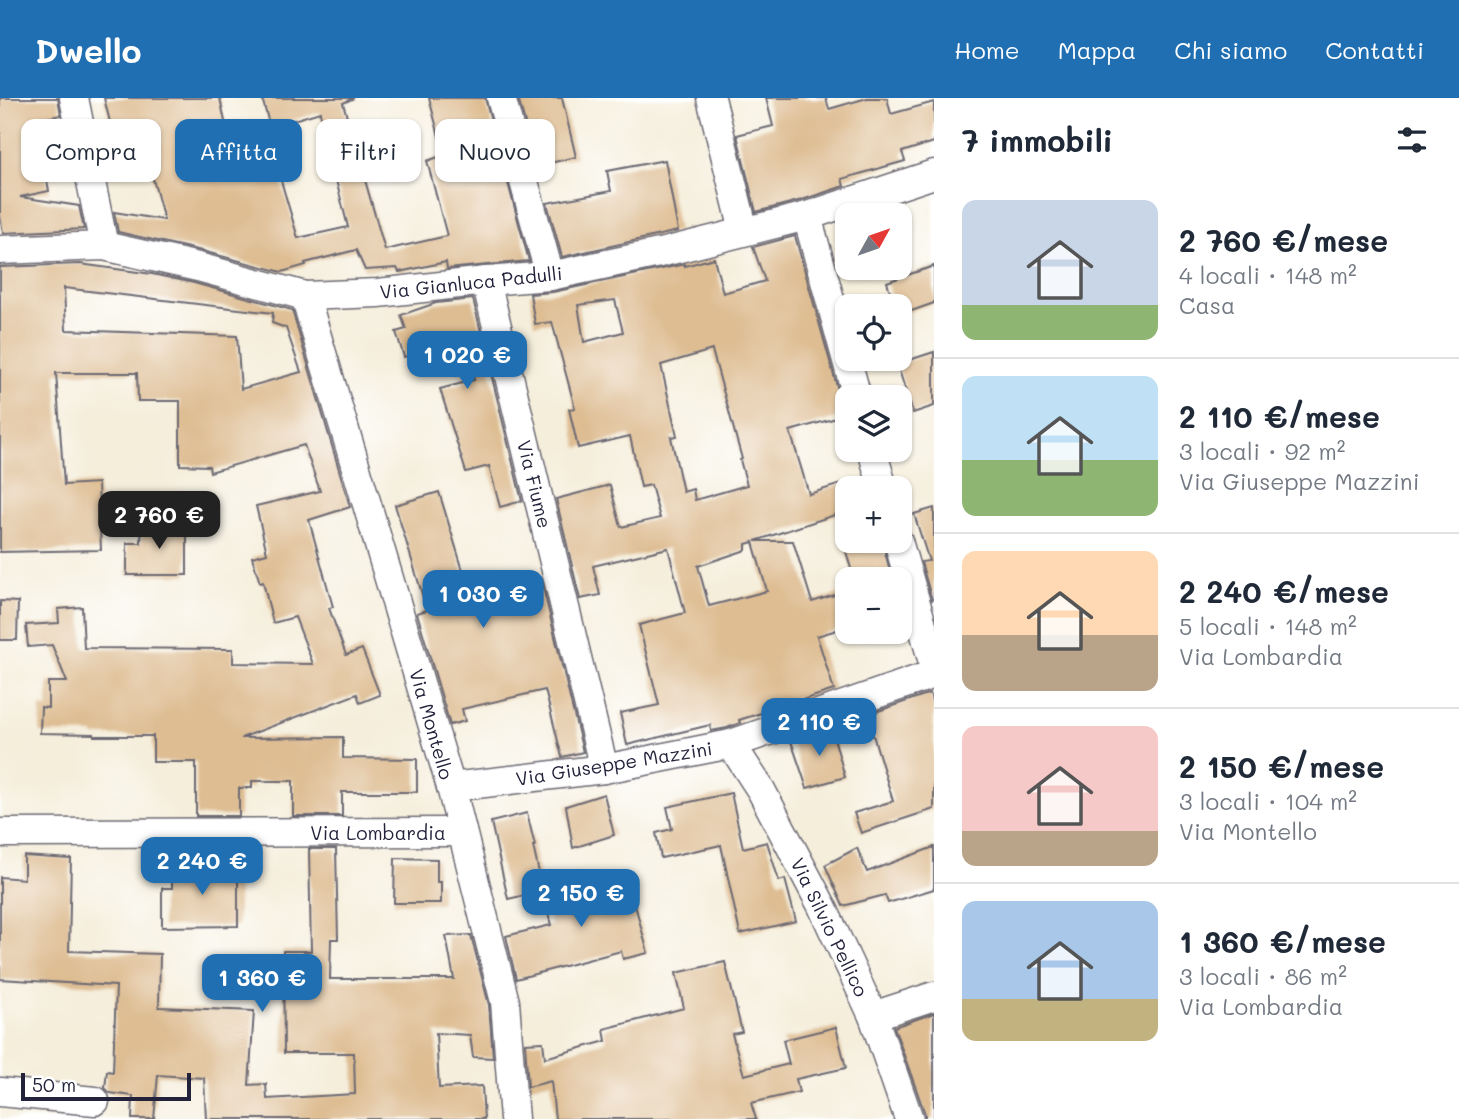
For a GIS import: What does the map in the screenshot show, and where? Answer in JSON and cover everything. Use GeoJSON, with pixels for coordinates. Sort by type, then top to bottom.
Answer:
{"type":"FeatureCollection","features":[{"type":"Feature","properties":{"kind":"street"},"geometry":{"type":"LineString","coordinates":[[74,98],[104,246]]}},
{"type":"Feature","properties":{"kind":"street"},"geometry":{"type":"LineString","coordinates":[[501,98],[550,276]]}},
{"type":"Feature","properties":{"kind":"street"},"geometry":{"type":"LineString","coordinates":[[711,98],[744,231]]}},
{"type":"Feature","properties":{"kind":"street","name":"Via Gianluca Padulli"},"geometry":{"type":"LineString","coordinates":[[0,250],[104,246],[186,264],[305,296],[379,293],[550,276],[664,252],[807,216],[934,174]]}},
{"type":"Feature","properties":{"kind":"street"},"geometry":{"type":"LineString","coordinates":[[807,216],[854,385]]}},
{"type":"Feature","properties":{"kind":"street","name":"Via Fiume"},"geometry":{"type":"LineString","coordinates":[[485,281],[604,769]]}},
{"type":"Feature","properties":{"kind":"street","name":"Via Montello"},"geometry":{"type":"LineString","coordinates":[[305,296],[451,787],[505,1002],[514,1119]]}},
{"type":"Feature","properties":{"kind":"street"},"geometry":{"type":"LineString","coordinates":[[901,553],[934,666]]}},
{"type":"Feature","properties":{"kind":"street","name":"Via Giuseppe Mazzini"},"geometry":{"type":"LineString","coordinates":[[451,787],[604,769],[731,744],[934,674]]}},
{"type":"Feature","properties":{"kind":"street","name":"Via Silvio Pellico"},"geometry":{"type":"LineString","coordinates":[[731,744],[761,790],[822,906],[873,1016],[909,1119]]}},
{"type":"Feature","properties":{"kind":"street","name":"Via Lombardia"},"geometry":{"type":"LineString","coordinates":[[0,833],[462,832]]}},
{"type":"Feature","properties":{"kind":"street"},"geometry":{"type":"LineString","coordinates":[[873,1016],[934,996]]}},
{"type":"Feature","properties":{"kind":"street"},"geometry":{"type":"LineString","coordinates":[[0,1092],[95,1101]]}},
{"type":"Feature","properties":{"kind":"building"},"geometry":{"type":"Polygon","coordinates":[[[0,98],[58,98],[61,115],[21,119],[21,182],[47,182],[49,191],[20,197],[79,206],[84,229],[3,233],[0,215],[0,98]]]}},
{"type":"Feature","properties":{"kind":"building"},"geometry":{"type":"Polygon","coordinates":[[[104,98],[220,98],[224,119],[175,119],[175,182],[281,182],[298,238],[348,227],[336,182],[366,182],[385,250],[447,236],[427,161],[435,158],[435,182],[508,182],[529,261],[447,269],[446,262],[399,272],[397,268],[365,270],[356,250],[282,272],[118,232],[114,212],[164,220],[154,182],[161,182],[161,119],[109,119],[104,98]]]}},
{"type":"Feature","properties":{"kind":"building"},"geometry":{"type":"Polygon","coordinates":[[[262,98],[354,98],[343,103],[348,119],[322,119],[320,112],[297,119],[268,119],[262,98]]]}},
{"type":"Feature","properties":{"kind":"building"},"geometry":{"type":"Polygon","coordinates":[[[429,98],[485,98],[491,119],[435,121],[429,98]]]}},
{"type":"Feature","properties":{"kind":"building"},"geometry":{"type":"Polygon","coordinates":[[[518,98],[562,98],[576,157],[555,162],[555,119],[524,119],[518,98]]]}},
{"type":"Feature","properties":{"kind":"building"},"geometry":{"type":"Polygon","coordinates":[[[766,98],[826,98],[829,109],[867,98],[887,98],[891,114],[934,102],[934,142],[902,152],[905,161],[842,179],[844,186],[756,212],[737,135],[773,126],[766,98]]]}},
{"type":"Feature","properties":{"kind":"building"},"geometry":{"type":"Polygon","coordinates":[[[665,160],[678,231],[562,257],[547,203],[611,191],[607,171],[665,160]]]}},
{"type":"Feature","properties":{"kind":"building"},"geometry":{"type":"Polygon","coordinates":[[[795,236],[837,385],[835,418],[790,431],[809,494],[835,486],[835,515],[755,541],[793,541],[812,602],[835,595],[835,631],[817,636],[834,690],[739,720],[740,723],[727,728],[711,731],[710,725],[627,745],[620,713],[659,705],[639,625],[685,613],[668,548],[593,566],[600,595],[580,599],[556,499],[610,485],[621,527],[660,518],[651,485],[641,487],[630,436],[578,448],[569,409],[575,408],[552,322],[535,324],[530,294],[553,292],[714,258],[723,293],[765,281],[753,247],[795,236]],[[615,300],[578,305],[584,342],[623,332],[615,300]],[[712,350],[661,365],[677,436],[671,437],[683,492],[693,489],[695,500],[747,485],[712,350]],[[753,542],[746,544],[746,550],[698,566],[709,606],[767,591],[753,542]]]}},
{"type":"Feature","properties":{"kind":"building"},"geometry":{"type":"Polygon","coordinates":[[[80,264],[152,274],[292,310],[350,507],[309,520],[333,607],[329,608],[346,655],[362,649],[380,695],[360,703],[357,694],[241,738],[343,737],[343,758],[417,759],[417,792],[342,792],[342,816],[293,816],[293,781],[252,781],[252,788],[239,788],[239,816],[196,816],[196,762],[153,762],[153,736],[40,733],[41,707],[48,708],[48,682],[67,682],[52,645],[28,647],[26,625],[59,623],[58,609],[82,607],[84,648],[233,649],[233,663],[313,664],[295,617],[273,623],[263,582],[260,583],[252,557],[267,553],[256,506],[320,491],[304,445],[210,472],[209,466],[180,465],[180,401],[138,401],[137,373],[56,373],[64,485],[98,483],[101,550],[0,552],[0,267],[80,264]],[[64,288],[66,330],[237,336],[241,389],[301,372],[286,328],[272,323],[273,313],[64,288]]]}},
{"type":"Feature","properties":{"kind":"building"},"geometry":{"type":"Polygon","coordinates":[[[934,266],[934,303],[912,311],[912,294],[891,294],[887,282],[912,280],[912,273],[934,266]]]}},
{"type":"Feature","properties":{"kind":"building"},"geometry":{"type":"Polygon","coordinates":[[[473,299],[522,501],[500,507],[489,466],[466,472],[440,389],[474,380],[463,338],[404,357],[396,332],[406,329],[401,315],[436,303],[473,299]]]}},
{"type":"Feature","properties":{"kind":"building"},"geometry":{"type":"Polygon","coordinates":[[[934,352],[934,406],[913,413],[912,385],[904,385],[899,371],[912,371],[912,359],[934,352]]]}},
{"type":"Feature","properties":{"kind":"building"},"geometry":{"type":"Polygon","coordinates":[[[439,492],[472,600],[542,583],[583,752],[562,757],[545,690],[462,709],[465,721],[450,725],[417,613],[427,610],[395,505],[439,492]]]}},
{"type":"Feature","properties":{"kind":"building"},"geometry":{"type":"Polygon","coordinates":[[[934,508],[932,600],[921,562],[929,561],[914,514],[934,508]]]}},
{"type":"Feature","properties":{"kind":"building"},"geometry":{"type":"Polygon","coordinates":[[[142,521],[168,521],[168,528],[187,528],[187,575],[127,575],[127,543],[141,543],[142,521]]]}},
{"type":"Feature","properties":{"kind":"building"},"geometry":{"type":"Polygon","coordinates":[[[846,553],[885,553],[889,567],[851,567],[846,553]]]}},
{"type":"Feature","properties":{"kind":"building"},"geometry":{"type":"Polygon","coordinates":[[[0,601],[18,602],[17,640],[0,640],[0,601]]]}},
{"type":"Feature","properties":{"kind":"building"},"geometry":{"type":"Polygon","coordinates":[[[930,693],[934,708],[934,809],[861,833],[854,813],[893,801],[867,715],[930,693]]]}},
{"type":"Feature","properties":{"kind":"building"},"geometry":{"type":"Polygon","coordinates":[[[831,727],[845,777],[807,788],[791,741],[831,727]]]}},
{"type":"Feature","properties":{"kind":"building"},"geometry":{"type":"Polygon","coordinates":[[[731,793],[743,848],[767,842],[779,881],[785,879],[796,921],[740,934],[721,845],[661,858],[656,833],[672,829],[667,807],[731,793]]]}},
{"type":"Feature","properties":{"kind":"building"},"geometry":{"type":"Polygon","coordinates":[[[604,794],[614,835],[573,848],[566,806],[604,794]]]}},
{"type":"Feature","properties":{"kind":"building"},"geometry":{"type":"Polygon","coordinates":[[[527,813],[543,891],[508,899],[491,822],[527,813]]]}},
{"type":"Feature","properties":{"kind":"building"},"geometry":{"type":"Polygon","coordinates":[[[934,847],[934,889],[888,903],[885,895],[843,906],[825,865],[857,848],[867,872],[934,847]]]}},
{"type":"Feature","properties":{"kind":"building"},"geometry":{"type":"Polygon","coordinates":[[[309,849],[336,849],[338,939],[331,939],[330,979],[454,979],[446,936],[471,935],[489,1005],[493,1058],[473,1057],[470,1035],[436,1033],[439,1088],[482,1086],[484,1119],[206,1119],[204,1078],[158,1075],[154,1119],[132,1119],[133,1096],[110,1093],[105,1088],[107,1071],[113,1072],[116,986],[0,979],[0,877],[24,879],[24,856],[71,859],[69,951],[160,954],[159,1007],[254,1011],[249,1085],[266,1084],[267,1099],[355,1094],[354,1053],[284,1053],[283,951],[311,951],[309,849]]]}},
{"type":"Feature","properties":{"kind":"building"},"geometry":{"type":"Polygon","coordinates":[[[395,858],[437,859],[441,903],[394,903],[395,858]]]}},
{"type":"Feature","properties":{"kind":"building"},"geometry":{"type":"Polygon","coordinates":[[[181,863],[238,863],[238,926],[162,927],[162,888],[172,888],[172,877],[181,877],[181,863]]]}},
{"type":"Feature","properties":{"kind":"building"},"geometry":{"type":"Polygon","coordinates":[[[627,875],[648,953],[623,959],[621,951],[516,979],[506,936],[551,925],[544,897],[627,875]]]}},
{"type":"Feature","properties":{"kind":"building"},"geometry":{"type":"Polygon","coordinates":[[[725,962],[742,1032],[732,1034],[744,1075],[789,1064],[783,1040],[836,1027],[846,1068],[796,1079],[799,1092],[751,1103],[756,1119],[555,1119],[551,1081],[528,1087],[525,1043],[543,1042],[545,1058],[606,1041],[604,1029],[684,1008],[676,973],[725,962]]]}},
{"type":"Feature","properties":{"kind":"building"},"geometry":{"type":"Polygon","coordinates":[[[934,1013],[934,1119],[925,1119],[894,1027],[934,1013]]]}}]}
